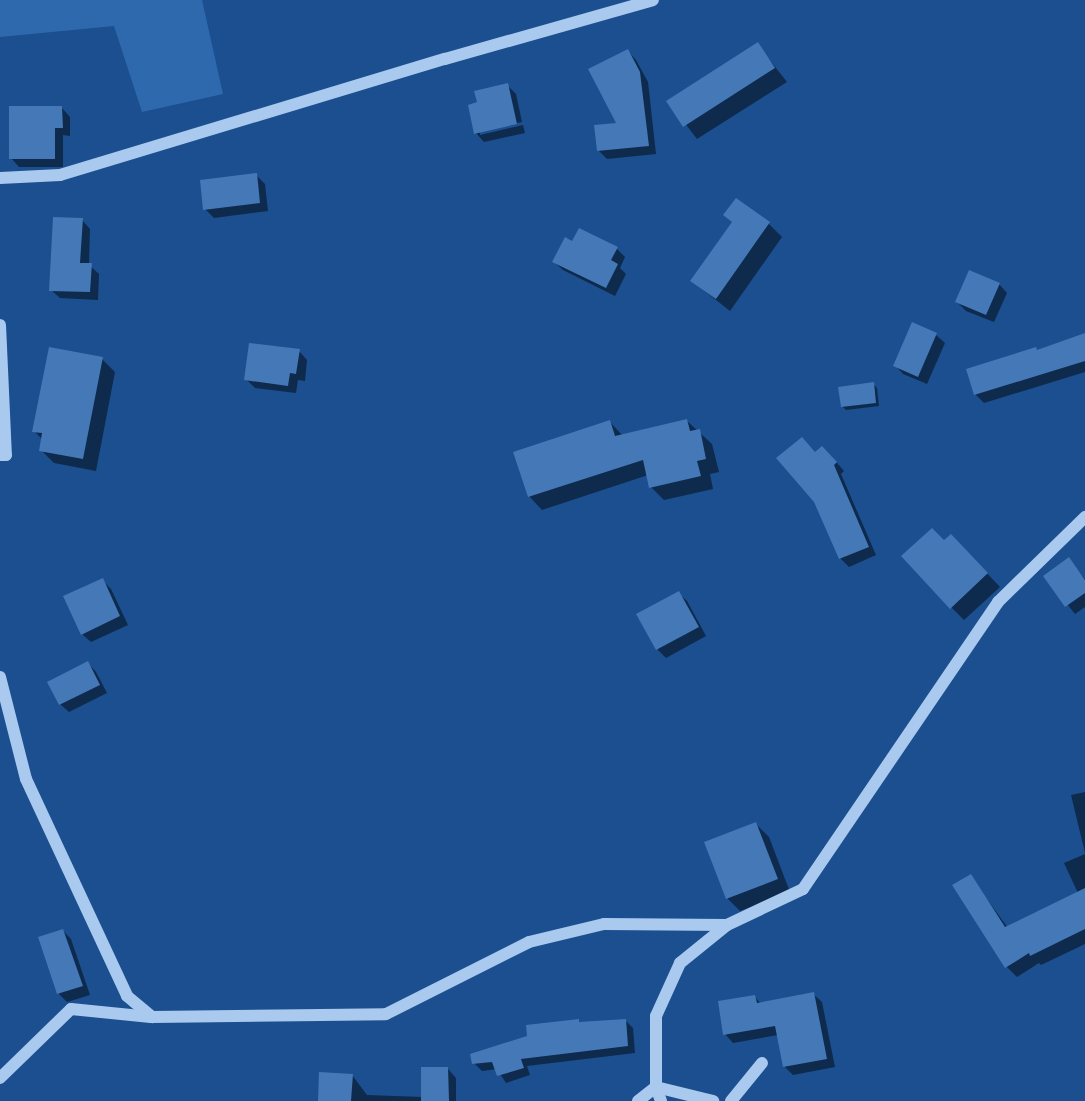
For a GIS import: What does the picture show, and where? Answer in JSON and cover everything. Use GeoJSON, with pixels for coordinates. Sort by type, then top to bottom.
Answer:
{"type":"FeatureCollection","features":[{"type":"Feature","properties":{"kind":"street"},"geometry":{"type":"LineString","coordinates":[[0,178],[60,176],[444,59],[653,0]]}},
{"type":"Feature","properties":{"kind":"street"},"geometry":{"type":"LineString","coordinates":[[0,325],[6,454],[0,455]]}},
{"type":"Feature","properties":{"kind":"street"},"geometry":{"type":"LineString","coordinates":[[661,1101],[656,1087],[656,1016],[680,963],[727,925],[803,889],[998,603],[1085,517]]}},
{"type":"Feature","properties":{"kind":"street"},"geometry":{"type":"LineString","coordinates":[[0,677],[26,779],[127,996],[152,1017]]}},
{"type":"Feature","properties":{"kind":"street"},"geometry":{"type":"LineString","coordinates":[[0,1078],[71,1009],[152,1017],[386,1014],[529,942],[604,924],[727,925]]}},
{"type":"Feature","properties":{"kind":"street"},"geometry":{"type":"LineString","coordinates":[[731,1101],[762,1063]]}},
{"type":"Feature","properties":{"kind":"street"},"geometry":{"type":"LineString","coordinates":[[638,1101],[656,1087]]}},
{"type":"Feature","properties":{"kind":"street"},"geometry":{"type":"LineString","coordinates":[[656,1087],[713,1101]]}},
{"type":"Feature","properties":{"kind":"shaded area"},"geometry":{"type":"Polygon","coordinates":[[[0,0],[202,0],[223,94],[142,112],[114,26],[0,37],[0,0]]]}},
{"type":"Feature","properties":{"kind":"building"},"geometry":{"type":"Polygon","coordinates":[[[758,42],[775,68],[683,127],[666,101],[758,42]]]}},
{"type":"Feature","properties":{"kind":"building"},"geometry":{"type":"Polygon","coordinates":[[[628,49],[640,72],[649,146],[597,151],[594,125],[616,123],[588,69],[628,49]]]}},
{"type":"Feature","properties":{"kind":"building"},"geometry":{"type":"Polygon","coordinates":[[[508,83],[517,124],[474,134],[468,105],[477,102],[474,91],[508,83]]]}},
{"type":"Feature","properties":{"kind":"building"},"geometry":{"type":"Polygon","coordinates":[[[9,106],[62,106],[63,128],[55,128],[55,159],[9,159],[9,106]]]}},
{"type":"Feature","properties":{"kind":"building"},"geometry":{"type":"Polygon","coordinates":[[[257,173],[260,203],[203,210],[200,180],[257,173]]]}},
{"type":"Feature","properties":{"kind":"building"},"geometry":{"type":"Polygon","coordinates":[[[736,198],[770,222],[716,299],[690,281],[732,222],[723,215],[736,198]]]}},
{"type":"Feature","properties":{"kind":"building"},"geometry":{"type":"Polygon","coordinates":[[[53,217],[83,218],[80,263],[92,263],[90,292],[49,291],[53,217]]]}},
{"type":"Feature","properties":{"kind":"building"},"geometry":{"type":"Polygon","coordinates":[[[579,228],[618,247],[611,260],[618,264],[606,288],[552,262],[565,237],[572,241],[579,228]]]}},
{"type":"Feature","properties":{"kind":"building"},"geometry":{"type":"Polygon","coordinates":[[[969,270],[1000,283],[986,315],[955,302],[969,270]]]}},
{"type":"Feature","properties":{"kind":"building"},"geometry":{"type":"Polygon","coordinates":[[[912,322],[937,333],[918,377],[893,366],[912,322]]]}},
{"type":"Feature","properties":{"kind":"building"},"geometry":{"type":"Polygon","coordinates":[[[1085,333],[1085,361],[974,395],[966,369],[1036,347],[1037,350],[1085,333]]]}},
{"type":"Feature","properties":{"kind":"building"},"geometry":{"type":"Polygon","coordinates":[[[249,343],[300,349],[296,374],[290,373],[288,386],[244,380],[249,343]]]}},
{"type":"Feature","properties":{"kind":"building"},"geometry":{"type":"Polygon","coordinates":[[[49,347],[103,357],[83,459],[39,451],[42,433],[32,432],[49,347]]]}},
{"type":"Feature","properties":{"kind":"building"},"geometry":{"type":"Polygon","coordinates":[[[874,382],[876,403],[841,407],[838,387],[874,382]]]}},
{"type":"Feature","properties":{"kind":"building"},"geometry":{"type":"Polygon","coordinates":[[[687,419],[690,431],[700,429],[706,459],[697,461],[701,476],[649,488],[643,460],[528,497],[513,452],[610,420],[615,436],[687,419]]]}},
{"type":"Feature","properties":{"kind":"building"},"geometry":{"type":"Polygon","coordinates":[[[802,437],[815,452],[822,446],[837,462],[834,465],[869,547],[839,559],[814,502],[776,458],[802,437]]]}},
{"type":"Feature","properties":{"kind":"building"},"geometry":{"type":"Polygon","coordinates":[[[932,528],[944,540],[951,534],[988,573],[950,609],[901,556],[932,528]]]}},
{"type":"Feature","properties":{"kind":"building"},"geometry":{"type":"Polygon","coordinates":[[[1069,557],[1085,580],[1085,593],[1065,607],[1043,576],[1069,557]]]}},
{"type":"Feature","properties":{"kind":"building"},"geometry":{"type":"Polygon","coordinates":[[[103,578],[120,616],[81,635],[63,596],[103,578]]]}},
{"type":"Feature","properties":{"kind":"building"},"geometry":{"type":"Polygon","coordinates":[[[679,591],[699,627],[656,650],[636,614],[679,591]]]}},
{"type":"Feature","properties":{"kind":"building"},"geometry":{"type":"Polygon","coordinates":[[[88,661],[100,685],[59,705],[47,682],[88,661]]]}},
{"type":"Feature","properties":{"kind":"building"},"geometry":{"type":"Polygon","coordinates":[[[756,822],[778,879],[726,899],[704,842],[756,822]]]}},
{"type":"Feature","properties":{"kind":"building"},"geometry":{"type":"Polygon","coordinates":[[[971,874],[1005,927],[1085,888],[1085,929],[1030,956],[1029,953],[1005,968],[952,885],[971,874]]]}},
{"type":"Feature","properties":{"kind":"building"},"geometry":{"type":"Polygon","coordinates":[[[63,929],[83,986],[57,994],[38,937],[63,929]]]}},
{"type":"Feature","properties":{"kind":"building"},"geometry":{"type":"Polygon","coordinates":[[[814,992],[827,1059],[783,1067],[775,1026],[723,1035],[718,1001],[755,995],[757,1003],[814,992]]]}},
{"type":"Feature","properties":{"kind":"building"},"geometry":{"type":"Polygon","coordinates":[[[579,1019],[579,1022],[626,1019],[628,1046],[521,1059],[524,1068],[497,1076],[492,1062],[472,1064],[470,1054],[527,1036],[526,1025],[579,1019]]]}},
{"type":"Feature","properties":{"kind":"building"},"geometry":{"type":"Polygon","coordinates":[[[421,1067],[448,1067],[449,1101],[421,1101],[421,1067]]]}},
{"type":"Feature","properties":{"kind":"building"},"geometry":{"type":"Polygon","coordinates":[[[319,1072],[353,1074],[351,1101],[318,1101],[319,1072]]]}}]}
